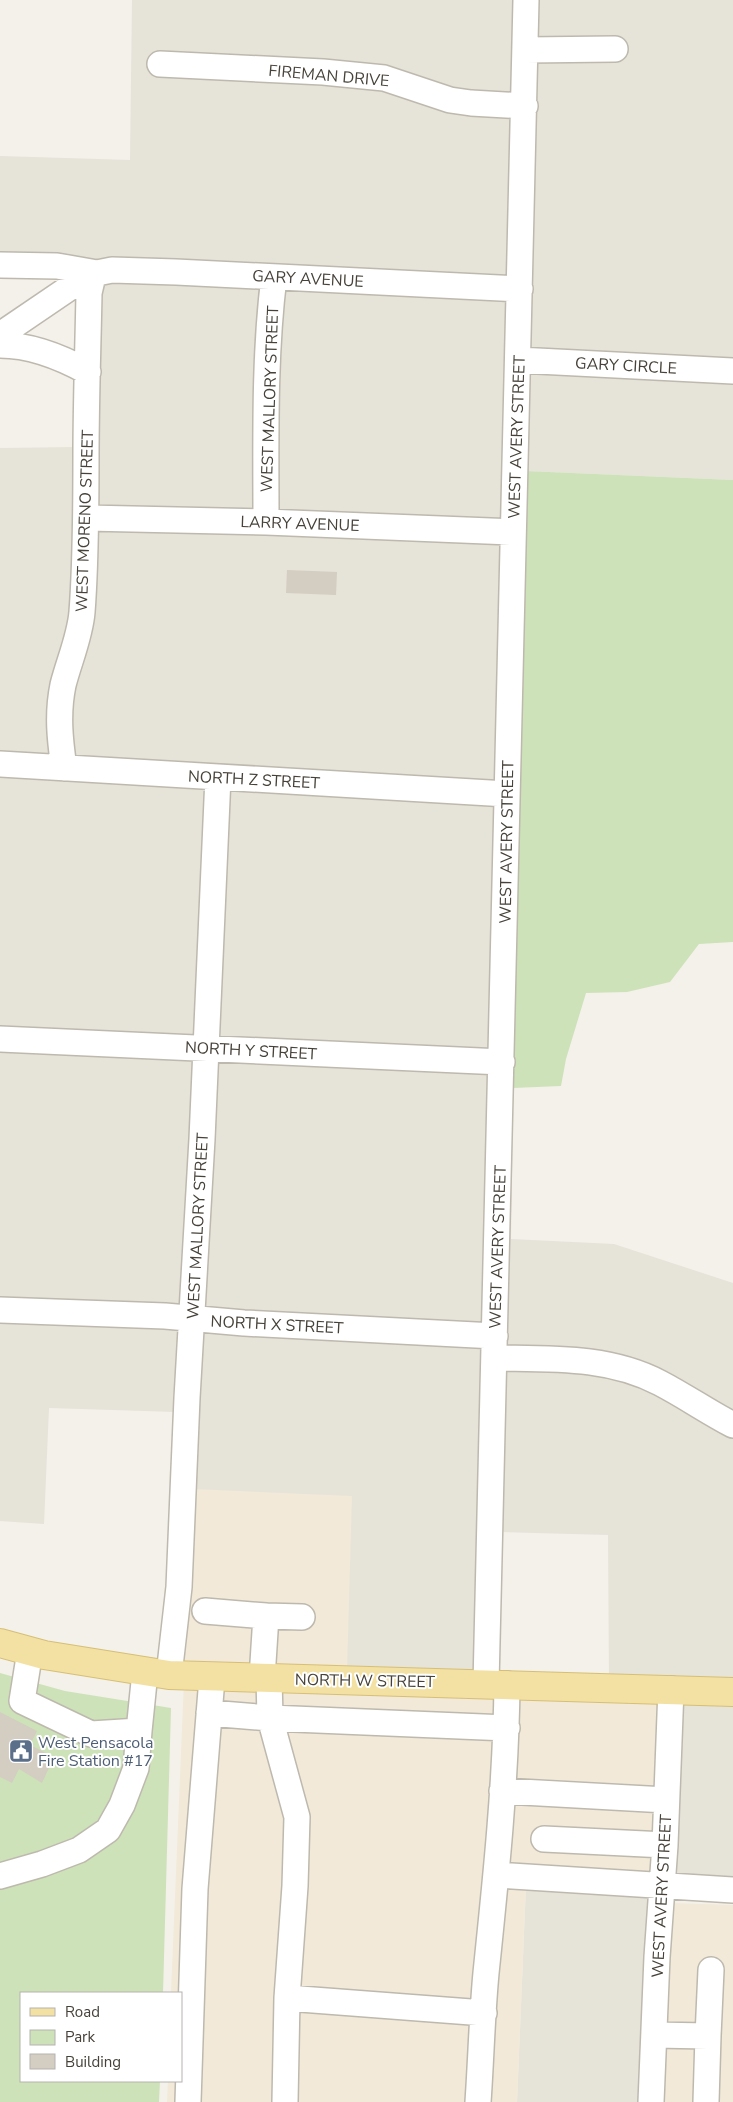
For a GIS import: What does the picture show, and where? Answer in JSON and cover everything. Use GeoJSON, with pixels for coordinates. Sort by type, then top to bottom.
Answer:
{"type":"FeatureCollection","features":[{"type":"Feature","properties":{"kind":"main road","name":"NORTH W STREET"},"geometry":{"type":"LineString","coordinates":[[0,1643],[30,1651],[157,1673],[212,1678],[497,1684],[733,1692]]}},
{"type":"Feature","properties":{"kind":"street","name":"WEST AVERY STREET"},"geometry":{"type":"LineString","coordinates":[[478,2102],[484,2013],[498,1875],[507,1728],[497,1684],[495,1347],[526,0]]}},
{"type":"Feature","properties":{"kind":"street"},"geometry":{"type":"LineString","coordinates":[[526,50],[615,49]]}},
{"type":"Feature","properties":{"kind":"street","name":"FIREMAN DRIVE"},"geometry":{"type":"LineString","coordinates":[[160,64],[323,72],[384,78],[450,100],[525,106]]}},
{"type":"Feature","properties":{"kind":"street"},"geometry":{"type":"LineString","coordinates":[[0,265],[57,266],[93,279]]}},
{"type":"Feature","properties":{"kind":"street","name":"GARY AVENUE"},"geometry":{"type":"LineString","coordinates":[[93,279],[112,270],[520,289]]}},
{"type":"Feature","properties":{"kind":"street","name":"WEST MALLORY STREET"},"geometry":{"type":"LineString","coordinates":[[266,522],[266,428],[274,277]]}},
{"type":"Feature","properties":{"kind":"street"},"geometry":{"type":"LineString","coordinates":[[0,335],[75,284],[93,279]]}},
{"type":"Feature","properties":{"kind":"street","name":"WEST MORENO STREET"},"geometry":{"type":"LineString","coordinates":[[64,768],[59,713],[63,686],[76,643],[82,614],[87,518],[88,372],[93,279]]}},
{"type":"Feature","properties":{"kind":"street"},"geometry":{"type":"LineString","coordinates":[[0,345],[18,345],[38,351],[70,362],[88,372]]}},
{"type":"Feature","properties":{"kind":"street","name":"GARY CIRCLE"},"geometry":{"type":"LineString","coordinates":[[518,360],[733,370]]}},
{"type":"Feature","properties":{"kind":"street","name":"LARRY AVENUE"},"geometry":{"type":"LineString","coordinates":[[87,518],[266,522],[513,532]]}},
{"type":"Feature","properties":{"kind":"street","name":"NORTH Z STREET"},"geometry":{"type":"LineString","coordinates":[[0,764],[507,794]]}},
{"type":"Feature","properties":{"kind":"street","name":"WEST MALLORY STREET"},"geometry":{"type":"LineString","coordinates":[[0,1876],[42,1864],[79,1850],[108,1830],[122,1805],[136,1768],[139,1731],[157,1673],[179,1587],[218,777]]}},
{"type":"Feature","properties":{"kind":"street","name":"NORTH Y STREET"},"geometry":{"type":"LineString","coordinates":[[0,1039],[502,1062]]}},
{"type":"Feature","properties":{"kind":"street","name":"NORTH X STREET"},"geometry":{"type":"LineString","coordinates":[[0,1310],[191,1318],[495,1347],[550,1358],[608,1364],[660,1383],[733,1425]]}},
{"type":"Feature","properties":{"kind":"street"},"geometry":{"type":"LineString","coordinates":[[205,1612],[302,1617]]}},
{"type":"Feature","properties":{"kind":"street"},"geometry":{"type":"LineString","coordinates":[[266,1616],[265,1678],[270,1718],[297,1817],[295,1886],[287,1998],[285,2102]]}},
{"type":"Feature","properties":{"kind":"street"},"geometry":{"type":"LineString","coordinates":[[30,1651],[22,1701],[92,1734],[139,1731]]}},
{"type":"Feature","properties":{"kind":"street"},"geometry":{"type":"LineString","coordinates":[[188,2102],[195,1889],[212,1678]]}},
{"type":"Feature","properties":{"kind":"street","name":"WEST AVERY STREET"},"geometry":{"type":"LineString","coordinates":[[651,2102],[657,1958],[665,1845],[671,1689]]}},
{"type":"Feature","properties":{"kind":"street"},"geometry":{"type":"LineString","coordinates":[[209,1713],[270,1718],[507,1728]]}},
{"type":"Feature","properties":{"kind":"street"},"geometry":{"type":"LineString","coordinates":[[502,1791],[666,1800]]}},
{"type":"Feature","properties":{"kind":"street"},"geometry":{"type":"LineString","coordinates":[[544,1839],[665,1845]]}},
{"type":"Feature","properties":{"kind":"street"},"geometry":{"type":"LineString","coordinates":[[498,1875],[733,1890]]}},
{"type":"Feature","properties":{"kind":"street"},"geometry":{"type":"LineString","coordinates":[[706,2102],[711,1970]]}},
{"type":"Feature","properties":{"kind":"street"},"geometry":{"type":"LineString","coordinates":[[287,1998],[484,2013]]}},
{"type":"Feature","properties":{"kind":"street"},"geometry":{"type":"LineString","coordinates":[[654,2035],[708,2036]]}},
{"type":"Feature","properties":{"kind":"shaded area"},"geometry":{"type":"Polygon","coordinates":[[[132,0],[517,0],[515,97],[472,95],[324,64],[151,55],[149,72],[383,86],[515,114],[510,280],[0,268],[0,156],[130,160],[132,0]]]}},
{"type":"Feature","properties":{"kind":"shaded area"},"geometry":{"type":"Polygon","coordinates":[[[537,0],[733,0],[733,362],[528,352],[537,0]]]}},
{"type":"Feature","properties":{"kind":"shaded area"},"geometry":{"type":"Polygon","coordinates":[[[103,279],[263,285],[256,513],[97,509],[99,293],[103,279]]]}},
{"type":"Feature","properties":{"kind":"shaded area"},"geometry":{"type":"Polygon","coordinates":[[[283,285],[510,297],[504,524],[276,514],[276,437],[283,285]]]}},
{"type":"Feature","properties":{"kind":"shaded area"},"geometry":{"type":"Polygon","coordinates":[[[528,369],[733,379],[733,480],[526,471],[528,369]]]}},
{"type":"Feature","properties":{"kind":"shaded area"},"geometry":{"type":"Polygon","coordinates":[[[77,447],[72,613],[53,759],[0,756],[0,448],[77,447]]]}},
{"type":"Feature","properties":{"kind":"shaded area"},"geometry":{"type":"Polygon","coordinates":[[[96,526],[503,541],[498,785],[73,760],[68,722],[96,526]]]}},
{"type":"Feature","properties":{"kind":"shaded area"},"geometry":{"type":"Polygon","coordinates":[[[520,666],[511,1239],[614,1244],[733,1283],[733,1416],[665,1375],[505,1350],[520,666]]]}},
{"type":"Feature","properties":{"kind":"shaded area"},"geometry":{"type":"Polygon","coordinates":[[[0,773],[208,785],[196,1039],[0,1030],[0,773]]]}},
{"type":"Feature","properties":{"kind":"shaded area"},"geometry":{"type":"Polygon","coordinates":[[[227,786],[497,802],[492,1053],[216,1040],[227,786]]]}},
{"type":"Feature","properties":{"kind":"shaded area"},"geometry":{"type":"Polygon","coordinates":[[[0,1047],[196,1056],[182,1309],[0,1302],[0,1047]]]}},
{"type":"Feature","properties":{"kind":"shaded area"},"geometry":{"type":"Polygon","coordinates":[[[215,1057],[492,1070],[485,1327],[202,1311],[215,1057]]]}},
{"type":"Feature","properties":{"kind":"shaded area"},"geometry":{"type":"Polygon","coordinates":[[[0,1319],[181,1326],[176,1412],[49,1408],[44,1524],[0,1521],[0,1319]]]}},
{"type":"Feature","properties":{"kind":"shaded area"},"geometry":{"type":"Polygon","coordinates":[[[201,1328],[485,1344],[477,1675],[347,1672],[193,1489],[201,1328]]]}},
{"type":"Feature","properties":{"kind":"shaded area"},"geometry":{"type":"Polygon","coordinates":[[[504,1366],[550,1367],[635,1381],[733,1435],[733,1684],[609,1679],[608,1535],[500,1532],[504,1366]]]}},
{"type":"Feature","properties":{"kind":"shaded area"},"geometry":{"type":"Polygon","coordinates":[[[193,1489],[352,1496],[347,1672],[182,1667],[193,1489]]]}},
{"type":"Feature","properties":{"kind":"shaded area"},"geometry":{"type":"Polygon","coordinates":[[[184,1682],[661,1701],[653,1890],[526,1885],[517,2102],[167,2102],[168,2082],[182,2082],[182,1992],[171,1992],[184,1682]]]}},
{"type":"Feature","properties":{"kind":"shaded area"},"geometry":{"type":"Polygon","coordinates":[[[680,1698],[733,1700],[733,1888],[675,1886],[680,1698]]]}},
{"type":"Feature","properties":{"kind":"shaded area"},"geometry":{"type":"Polygon","coordinates":[[[526,1885],[653,1890],[641,2102],[517,2102],[526,1885]]]}},
{"type":"Feature","properties":{"kind":"shaded area"},"geometry":{"type":"Polygon","coordinates":[[[671,1903],[733,1905],[733,2102],[661,2102],[671,1903]]]}},
{"type":"Feature","properties":{"kind":"green space"},"geometry":{"type":"Polygon","coordinates":[[[526,471],[733,480],[733,942],[699,944],[670,982],[627,992],[586,993],[566,1059],[561,1086],[513,1088],[520,666],[526,471]]]}},
{"type":"Feature","properties":{"kind":"green space"},"geometry":{"type":"Polygon","coordinates":[[[0,1673],[65,1691],[171,1708],[163,1992],[20,1992],[20,2082],[160,2082],[159,2102],[0,2102],[0,1673]]]}},
{"type":"Feature","properties":{"kind":"building"},"geometry":{"type":"Polygon","coordinates":[[[287,570],[337,572],[336,595],[286,593],[287,570]]]}},
{"type":"Feature","properties":{"kind":"building","name":"West Pensacola Fire Station #17"},"geometry":{"type":"Polygon","coordinates":[[[0,1712],[37,1731],[30,1745],[54,1757],[42,1783],[19,1769],[12,1783],[0,1777],[0,1712]]]}},
{"type":"Feature","properties":{"kind":"place","name":"West Pensacola Fire Station #17"},"geometry":{"type":"Point","coordinates":[21,1751]}}]}
